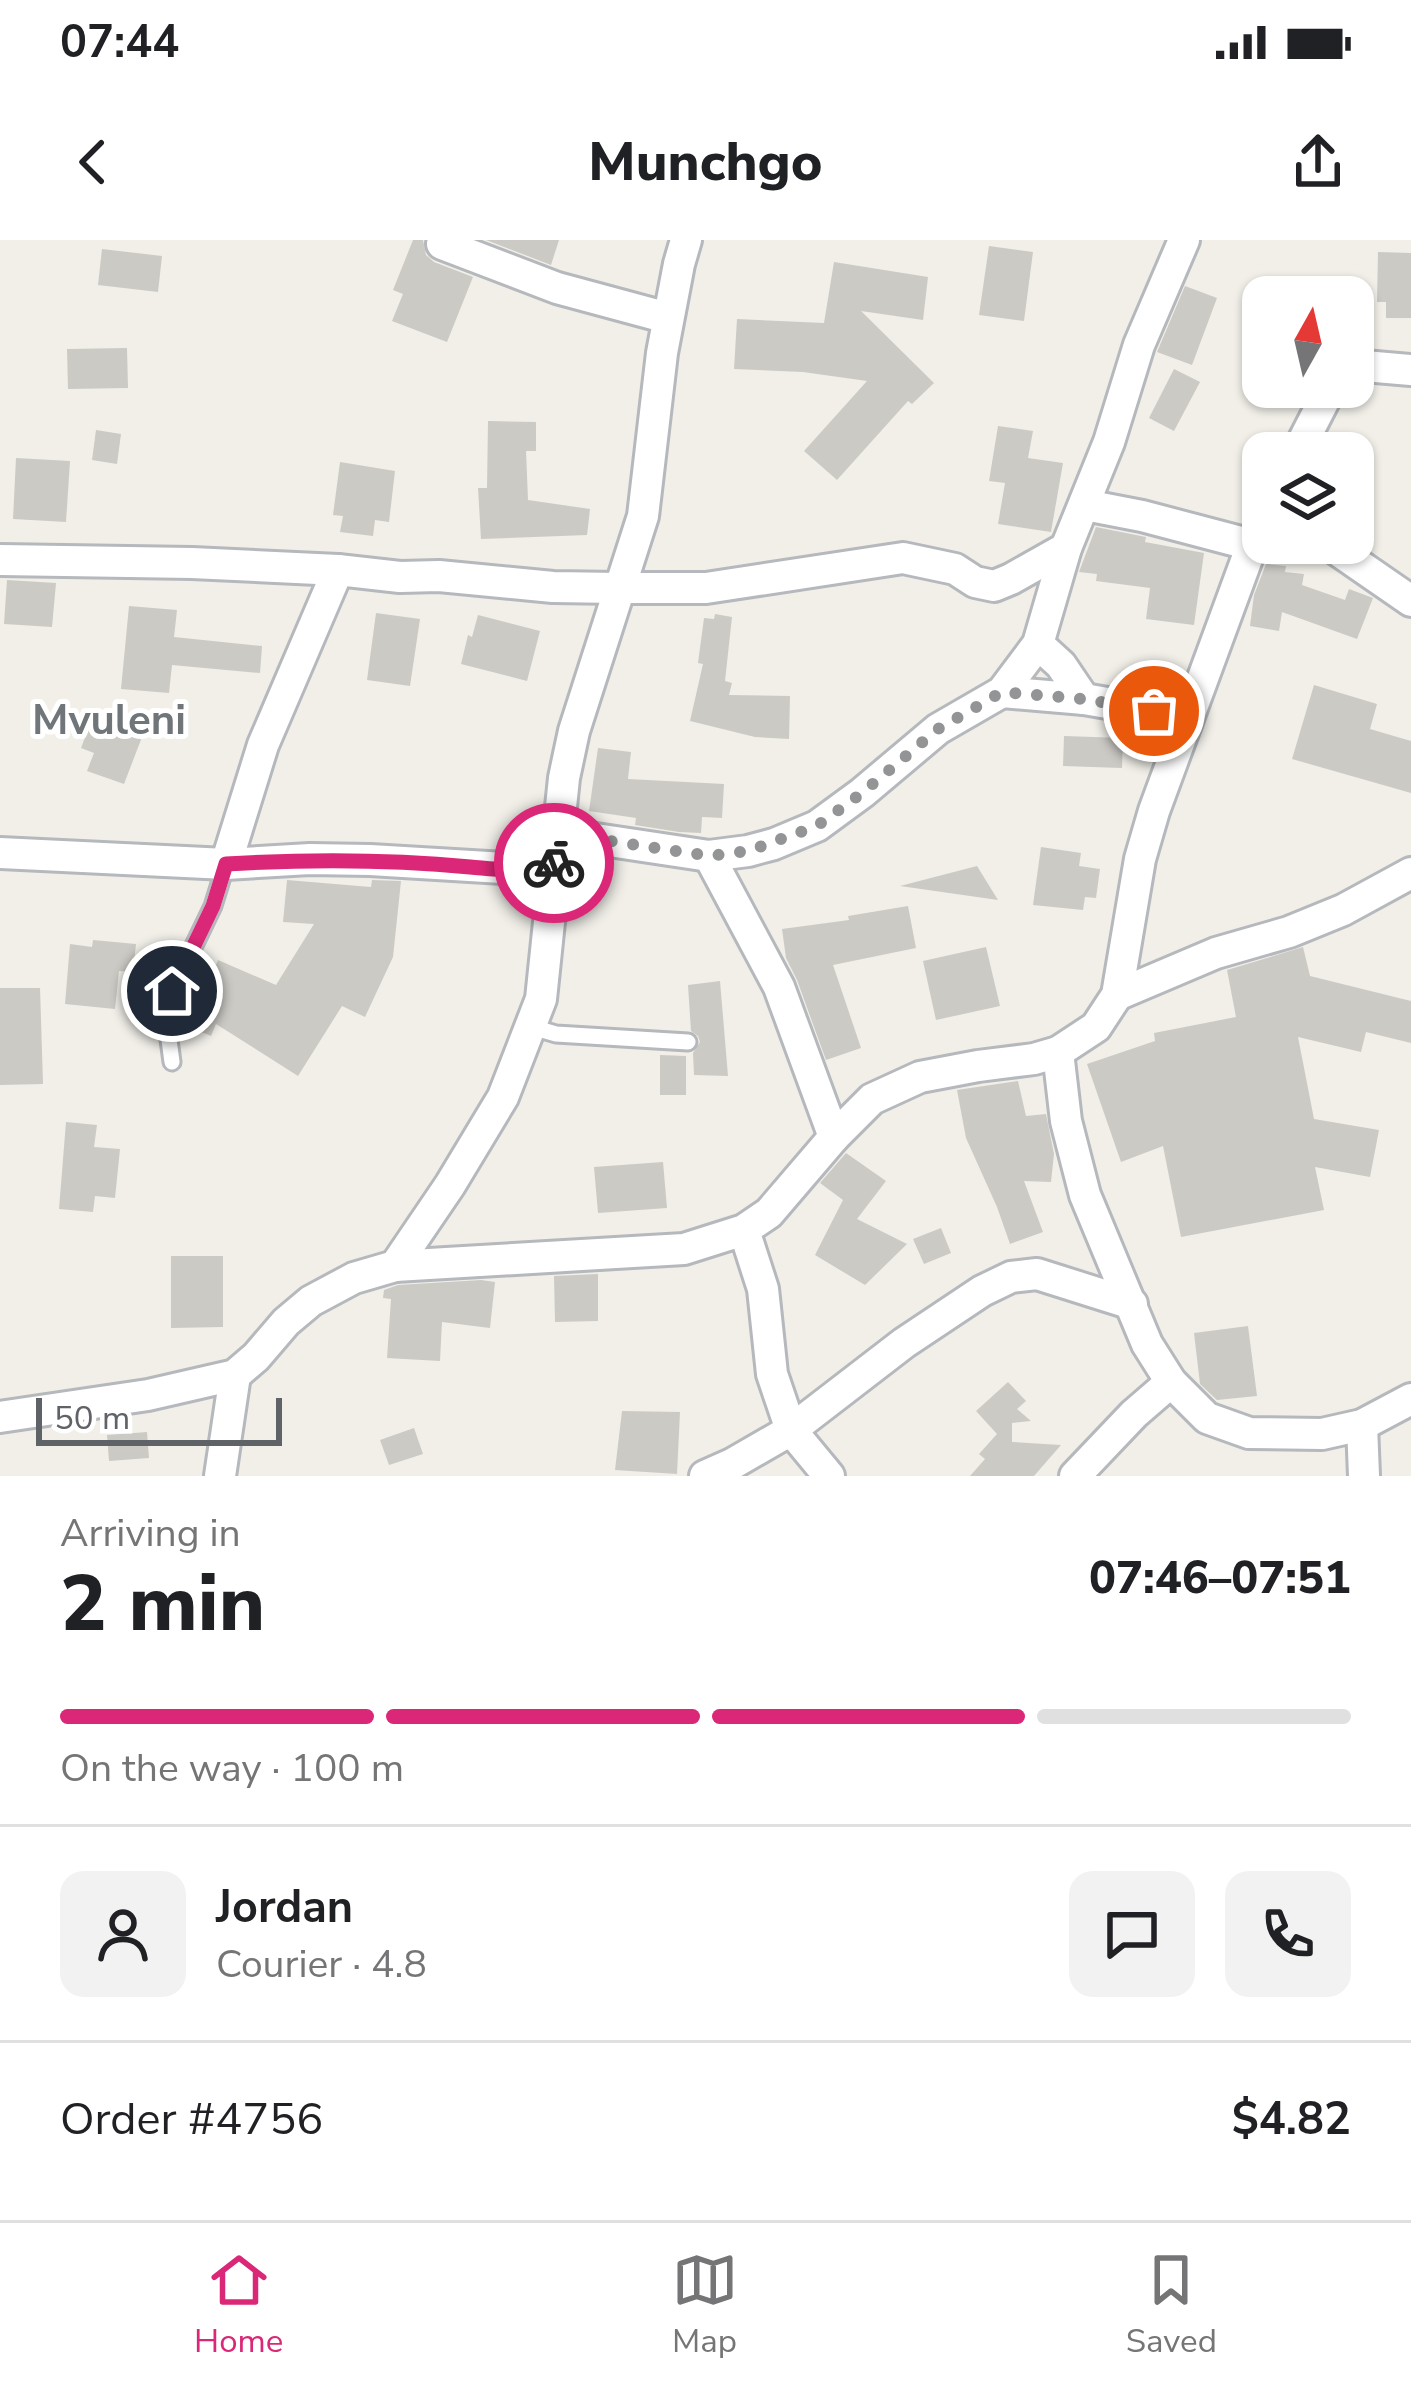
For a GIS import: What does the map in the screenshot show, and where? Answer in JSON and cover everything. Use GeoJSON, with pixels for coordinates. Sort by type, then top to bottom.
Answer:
{"type":"FeatureCollection","features":[{"type":"Feature","properties":{"kind":"street"},"geometry":{"type":"LineString","coordinates":[[395,1266],[503,1097],[541,999],[556,833],[574,730],[643,516],[668,318],[686,240]]}},
{"type":"Feature","properties":{"kind":"street"},"geometry":{"type":"LineString","coordinates":[[556,833],[710,856],[761,848],[817,826],[938,729],[1002,692],[1038,644],[1066,548],[1109,442],[1150,315],[1184,240]]}},
{"type":"Feature","properties":{"kind":"street"},"geometry":{"type":"LineString","coordinates":[[442,244],[557,288],[668,318]]}},
{"type":"Feature","properties":{"kind":"street"},"geometry":{"type":"LineString","coordinates":[[1374,367],[1411,370]]}},
{"type":"Feature","properties":{"kind":"street"},"geometry":{"type":"LineString","coordinates":[[1085,505],[1242,532]]}},
{"type":"Feature","properties":{"kind":"street"},"geometry":{"type":"LineString","coordinates":[[0,560],[192,563],[400,577],[439,575],[553,586],[706,588],[903,559],[955,569],[975,582],[994,586],[1066,548]]}},
{"type":"Feature","properties":{"kind":"street"},"geometry":{"type":"LineString","coordinates":[[0,1417],[235,1375],[311,1301],[354,1278],[395,1266],[684,1249],[744,1229],[769,1213],[872,1100],[920,1077],[1058,1052],[1096,1027],[1117,995],[1140,859],[1154,811],[1246,564]]}},
{"type":"Feature","properties":{"kind":"street"},"geometry":{"type":"LineString","coordinates":[[1357,564],[1411,601]]}},
{"type":"Feature","properties":{"kind":"street"},"geometry":{"type":"LineString","coordinates":[[226,864],[263,745],[338,570]]}},
{"type":"Feature","properties":{"kind":"street"},"geometry":{"type":"LineString","coordinates":[[1038,644],[1061,665],[1084,699]]}},
{"type":"Feature","properties":{"kind":"street"},"geometry":{"type":"LineString","coordinates":[[1002,692],[1084,699],[1188,717]]}},
{"type":"Feature","properties":{"kind":"street"},"geometry":{"type":"LineString","coordinates":[[0,853],[226,864],[370,860],[520,869],[554,876]]}},
{"type":"Feature","properties":{"kind":"street"},"geometry":{"type":"LineString","coordinates":[[710,856],[779,987],[834,1137]]}},
{"type":"Feature","properties":{"kind":"street"},"geometry":{"type":"LineString","coordinates":[[1117,995],[1216,953],[1343,910],[1411,873]]}},
{"type":"Feature","properties":{"kind":"street"},"geometry":{"type":"LineString","coordinates":[[1058,1052],[1066,1121],[1084,1195],[1147,1344],[1171,1382],[1207,1418],[1250,1433],[1322,1434],[1362,1425],[1411,1400]]}},
{"type":"Feature","properties":{"kind":"street"},"geometry":{"type":"LineString","coordinates":[[744,1229],[763,1289],[772,1374],[791,1430],[829,1476]]}},
{"type":"Feature","properties":{"kind":"street"},"geometry":{"type":"LineString","coordinates":[[705,1476],[791,1430],[904,1343],[1011,1277],[1037,1274],[1132,1304]]}},
{"type":"Feature","properties":{"kind":"street"},"geometry":{"type":"LineString","coordinates":[[220,1476],[235,1375]]}},
{"type":"Feature","properties":{"kind":"street"},"geometry":{"type":"LineString","coordinates":[[1075,1476],[1171,1382]]}},
{"type":"Feature","properties":{"kind":"street"},"geometry":{"type":"LineString","coordinates":[[1362,1425],[1364,1476]]}},
{"type":"Feature","properties":{"kind":"lane"},"geometry":{"type":"LineString","coordinates":[[172,1062],[167,1025],[172,991],[213,906],[226,864]]}},
{"type":"Feature","properties":{"kind":"lane"},"geometry":{"type":"LineString","coordinates":[[532,1028],[556,1034],[688,1042]]}},
{"type":"Feature","properties":{"kind":"building"},"geometry":{"type":"Polygon","coordinates":[[[413,240],[423,240],[426,255],[434,262],[473,277],[447,342],[392,321],[403,294],[393,290],[413,240]]]}},
{"type":"Feature","properties":{"kind":"building"},"geometry":{"type":"Polygon","coordinates":[[[486,240],[559,240],[551,265],[486,240]]]}},
{"type":"Feature","properties":{"kind":"building"},"geometry":{"type":"Polygon","coordinates":[[[989,246],[1033,252],[1024,321],[979,315],[989,246]]]}},
{"type":"Feature","properties":{"kind":"building"},"geometry":{"type":"Polygon","coordinates":[[[102,249],[162,256],[158,292],[98,285],[102,249]]]}},
{"type":"Feature","properties":{"kind":"building"},"geometry":{"type":"Polygon","coordinates":[[[1378,252],[1411,253],[1411,318],[1386,318],[1386,302],[1377,302],[1378,252]]]}},
{"type":"Feature","properties":{"kind":"building"},"geometry":{"type":"Polygon","coordinates":[[[834,262],[928,277],[923,320],[861,311],[934,383],[912,404],[908,401],[837,480],[804,451],[867,381],[734,369],[737,319],[824,323],[834,262]]]}},
{"type":"Feature","properties":{"kind":"building"},"geometry":{"type":"Polygon","coordinates":[[[1185,286],[1217,298],[1192,365],[1157,352],[1185,286]]]}},
{"type":"Feature","properties":{"kind":"building"},"geometry":{"type":"Polygon","coordinates":[[[127,348],[128,388],[68,389],[67,349],[127,348]]]}},
{"type":"Feature","properties":{"kind":"building"},"geometry":{"type":"Polygon","coordinates":[[[1174,369],[1200,382],[1174,431],[1149,418],[1174,369]]]}},
{"type":"Feature","properties":{"kind":"building"},"geometry":{"type":"Polygon","coordinates":[[[488,421],[536,422],[536,451],[526,451],[528,500],[590,509],[587,535],[481,539],[478,488],[487,488],[488,421]]]}},
{"type":"Feature","properties":{"kind":"building"},"geometry":{"type":"Polygon","coordinates":[[[998,426],[1033,431],[1028,458],[1063,463],[1051,532],[998,524],[1005,483],[989,481],[998,426]]]}},
{"type":"Feature","properties":{"kind":"building"},"geometry":{"type":"Polygon","coordinates":[[[96,430],[121,434],[117,464],[92,460],[96,430]]]}},
{"type":"Feature","properties":{"kind":"building"},"geometry":{"type":"Polygon","coordinates":[[[16,458],[70,461],[66,522],[13,519],[16,458]]]}},
{"type":"Feature","properties":{"kind":"building"},"geometry":{"type":"Polygon","coordinates":[[[340,462],[395,471],[389,522],[375,520],[373,536],[340,532],[343,516],[333,515],[340,462]]]}},
{"type":"Feature","properties":{"kind":"building"},"geometry":{"type":"Polygon","coordinates":[[[1096,527],[1204,553],[1194,625],[1146,619],[1150,588],[1096,581],[1097,574],[1079,572],[1096,527]]]}},
{"type":"Feature","properties":{"kind":"building"},"geometry":{"type":"Polygon","coordinates":[[[1266,564],[1304,574],[1302,585],[1345,600],[1349,589],[1373,598],[1357,639],[1282,612],[1279,631],[1250,626],[1254,595],[1266,564]]]}},
{"type":"Feature","properties":{"kind":"building"},"geometry":{"type":"Polygon","coordinates":[[[7,580],[56,583],[52,627],[4,624],[7,580]]]}},
{"type":"Feature","properties":{"kind":"building"},"geometry":{"type":"Polygon","coordinates":[[[129,606],[177,610],[174,637],[262,646],[260,673],[172,665],[169,693],[121,689],[129,606]]]}},
{"type":"Feature","properties":{"kind":"building"},"geometry":{"type":"Polygon","coordinates":[[[376,613],[420,619],[410,686],[367,680],[376,613]]]}},
{"type":"Feature","properties":{"kind":"building"},"geometry":{"type":"Polygon","coordinates":[[[715,614],[732,617],[725,681],[732,683],[729,695],[790,696],[789,739],[755,737],[690,721],[703,664],[698,663],[704,618],[714,619],[715,614]]]}},
{"type":"Feature","properties":{"kind":"building"},"geometry":{"type":"Polygon","coordinates":[[[478,615],[540,631],[527,681],[461,664],[478,615]]]}},
{"type":"Feature","properties":{"kind":"building"},"geometry":{"type":"Polygon","coordinates":[[[1314,685],[1377,704],[1370,729],[1411,741],[1411,793],[1292,759],[1314,685]]]}},
{"type":"Feature","properties":{"kind":"building"},"geometry":{"type":"Polygon","coordinates":[[[92,719],[142,737],[124,784],[87,771],[94,753],[81,748],[92,719]]]}},
{"type":"Feature","properties":{"kind":"building"},"geometry":{"type":"Polygon","coordinates":[[[1064,736],[1123,738],[1122,768],[1063,766],[1064,736]]]}},
{"type":"Feature","properties":{"kind":"building"},"geometry":{"type":"Polygon","coordinates":[[[598,748],[631,752],[628,779],[724,784],[722,818],[702,817],[701,833],[679,832],[635,825],[636,818],[589,811],[598,748]]]}},
{"type":"Feature","properties":{"kind":"building"},"geometry":{"type":"Polygon","coordinates":[[[1041,847],[1081,853],[1079,866],[1100,869],[1096,898],[1085,897],[1083,910],[1033,905],[1041,847]]]}},
{"type":"Feature","properties":{"kind":"building"},"geometry":{"type":"Polygon","coordinates":[[[977,866],[998,900],[900,886],[977,866]]]}},
{"type":"Feature","properties":{"kind":"building"},"geometry":{"type":"Polygon","coordinates":[[[287,880],[371,887],[372,880],[401,881],[393,957],[365,1017],[342,1006],[298,1076],[216,1024],[211,1036],[180,1023],[195,989],[204,993],[218,960],[276,985],[314,924],[283,922],[287,880]]]}},
{"type":"Feature","properties":{"kind":"building"},"geometry":{"type":"Polygon","coordinates":[[[908,906],[916,948],[833,965],[861,1048],[826,1060],[786,958],[782,929],[908,906]]]}},
{"type":"Feature","properties":{"kind":"building"},"geometry":{"type":"Polygon","coordinates":[[[93,940],[136,944],[133,972],[119,971],[115,1009],[65,1004],[70,944],[92,947],[93,940]]]}},
{"type":"Feature","properties":{"kind":"building"},"geometry":{"type":"Polygon","coordinates":[[[986,947],[1000,1006],[936,1020],[923,961],[986,947]]]}},
{"type":"Feature","properties":{"kind":"building"},"geometry":{"type":"Polygon","coordinates":[[[1303,947],[1310,976],[1411,1001],[1411,1043],[1366,1032],[1361,1052],[1298,1037],[1314,1119],[1379,1130],[1370,1177],[1315,1167],[1324,1210],[1181,1237],[1163,1146],[1121,1162],[1087,1064],[1155,1041],[1154,1033],[1236,1017],[1227,970],[1303,947]]]}},
{"type":"Feature","properties":{"kind":"building"},"geometry":{"type":"Polygon","coordinates":[[[720,981],[728,1076],[694,1075],[693,1053],[700,1042],[691,1031],[688,985],[720,981]]]}},
{"type":"Feature","properties":{"kind":"building"},"geometry":{"type":"Polygon","coordinates":[[[0,988],[40,988],[43,1084],[0,1085],[0,988]]]}},
{"type":"Feature","properties":{"kind":"building"},"geometry":{"type":"Polygon","coordinates":[[[660,1055],[686,1056],[686,1095],[660,1095],[660,1055]]]}},
{"type":"Feature","properties":{"kind":"building"},"geometry":{"type":"Polygon","coordinates":[[[1018,1081],[1026,1116],[1046,1114],[1054,1154],[1051,1182],[1024,1181],[1043,1232],[1010,1244],[966,1138],[957,1090],[1018,1081]]]}},
{"type":"Feature","properties":{"kind":"building"},"geometry":{"type":"Polygon","coordinates":[[[66,1122],[97,1125],[94,1147],[120,1149],[115,1198],[95,1196],[93,1212],[59,1209],[66,1122]]]}},
{"type":"Feature","properties":{"kind":"building"},"geometry":{"type":"Polygon","coordinates":[[[846,1153],[886,1181],[857,1219],[907,1244],[865,1285],[815,1255],[843,1200],[820,1183],[846,1153]]]}},
{"type":"Feature","properties":{"kind":"building"},"geometry":{"type":"Polygon","coordinates":[[[663,1162],[667,1208],[598,1213],[594,1167],[663,1162]]]}},
{"type":"Feature","properties":{"kind":"building"},"geometry":{"type":"Polygon","coordinates":[[[941,1228],[951,1253],[924,1264],[913,1239],[941,1228]]]}},
{"type":"Feature","properties":{"kind":"building"},"geometry":{"type":"Polygon","coordinates":[[[171,1256],[223,1256],[223,1327],[171,1328],[171,1256]]]}},
{"type":"Feature","properties":{"kind":"building"},"geometry":{"type":"Polygon","coordinates":[[[598,1274],[598,1321],[555,1322],[554,1276],[598,1274]]]}},
{"type":"Feature","properties":{"kind":"building"},"geometry":{"type":"Polygon","coordinates":[[[495,1282],[490,1328],[442,1322],[440,1361],[387,1358],[391,1299],[383,1298],[384,1290],[495,1282]]]}},
{"type":"Feature","properties":{"kind":"building"},"geometry":{"type":"Polygon","coordinates":[[[1248,1326],[1257,1396],[1217,1400],[1200,1384],[1194,1333],[1248,1326]]]}},
{"type":"Feature","properties":{"kind":"building"},"geometry":{"type":"Polygon","coordinates":[[[1008,1382],[1026,1401],[1017,1409],[1031,1421],[1012,1423],[1012,1442],[1061,1445],[1034,1476],[970,1476],[985,1459],[979,1454],[997,1434],[976,1411],[1008,1382]]]}},
{"type":"Feature","properties":{"kind":"building"},"geometry":{"type":"Polygon","coordinates":[[[622,1411],[680,1412],[677,1474],[615,1470],[622,1411]]]}},
{"type":"Feature","properties":{"kind":"building"},"geometry":{"type":"Polygon","coordinates":[[[414,1428],[423,1454],[389,1465],[380,1440],[414,1428]]]}},
{"type":"Feature","properties":{"kind":"building"},"geometry":{"type":"Polygon","coordinates":[[[147,1432],[149,1458],[109,1461],[107,1435],[147,1432]]]}},
{"type":"Feature","properties":{"kind":"way so far"},"geometry":{"type":"LineString","coordinates":[[554,863],[556,833],[710,856],[774,844],[817,826],[938,729],[1002,692],[1154,711]]}},
{"type":"Feature","properties":{"kind":"district","name":"Mvuleni"},"geometry":{"type":"Point","coordinates":[109,719]}},
{"type":"Feature","properties":{"kind":"route"},"geometry":{"type":"LineString","coordinates":[[172,991],[213,906],[226,864],[370,860],[520,869],[554,876],[554,863]]}}]}
